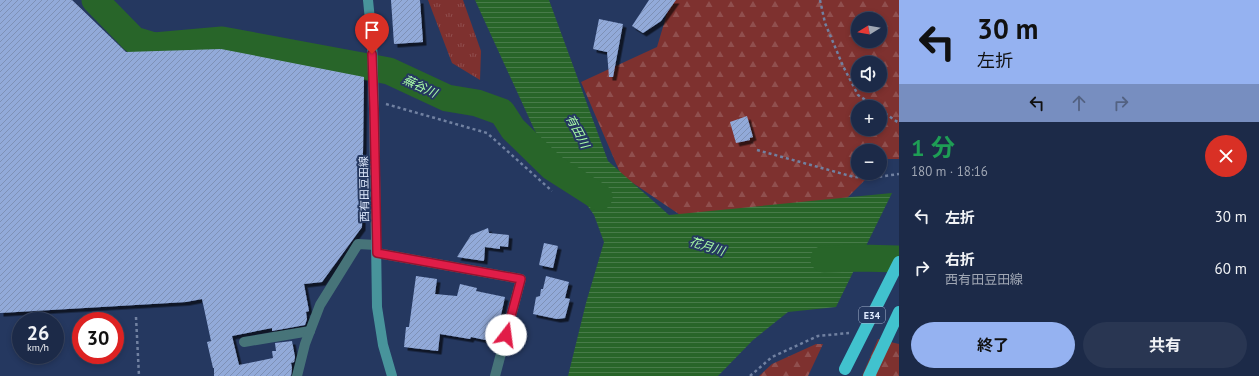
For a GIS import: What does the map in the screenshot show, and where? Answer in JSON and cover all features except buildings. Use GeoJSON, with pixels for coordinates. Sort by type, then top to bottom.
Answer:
{"type":"FeatureCollection","features":[{"type":"Feature","properties":{"kind":"highway","name":"E34"},"geometry":{"type":"LineString","coordinates":[[845,369],[899,262]]}},
{"type":"Feature","properties":{"kind":"highway","name":"E34"},"geometry":{"type":"LineString","coordinates":[[869,376],[899,312]]}},
{"type":"Feature","properties":{"kind":"main road","name":"西有田豆田線"},"geometry":{"type":"LineString","coordinates":[[368,0],[372,40],[377,307],[383,344],[392,376]]}},
{"type":"Feature","properties":{"kind":"street"},"geometry":{"type":"LineString","coordinates":[[297,376],[305,344],[320,305],[358,244],[521,279],[495,376]]}},
{"type":"Feature","properties":{"kind":"street"},"geometry":{"type":"LineString","coordinates":[[244,342],[310,331]]}},
{"type":"Feature","properties":{"kind":"path"},"geometry":{"type":"LineString","coordinates":[[820,0],[825,23],[846,72],[858,95],[866,100]]}},
{"type":"Feature","properties":{"kind":"path"},"geometry":{"type":"LineString","coordinates":[[384,103],[486,134],[552,191]]}},
{"type":"Feature","properties":{"kind":"path"},"geometry":{"type":"LineString","coordinates":[[887,115],[899,123]]}},
{"type":"Feature","properties":{"kind":"path"},"geometry":{"type":"LineString","coordinates":[[757,150],[854,177],[870,178],[899,174]]}},
{"type":"Feature","properties":{"kind":"path"},"geometry":{"type":"LineString","coordinates":[[136,317],[139,376]]}},
{"type":"Feature","properties":{"kind":"path"},"geometry":{"type":"LineString","coordinates":[[750,376],[772,358],[818,336],[856,333]]}},
{"type":"Feature","properties":{"kind":"green space"},"geometry":{"type":"Polygon","coordinates":[[[428,0],[463,0],[481,51],[480,80],[452,63],[428,0]]]}},
{"type":"Feature","properties":{"kind":"green space"},"geometry":{"type":"Polygon","coordinates":[[[671,0],[899,0],[899,159],[887,159],[887,144],[851,144],[851,180],[865,180],[828,217],[698,227],[621,175],[581,82],[657,47],[671,0]]]}},
{"type":"Feature","properties":{"kind":"green space"},"geometry":{"type":"Polygon","coordinates":[[[878,339],[899,344],[899,376],[862,376],[878,339]]]}},
{"type":"Feature","properties":{"kind":"green space"},"geometry":{"type":"Polygon","coordinates":[[[816,344],[823,344],[808,376],[759,376],[772,364],[816,344]]]}},
{"type":"Feature","properties":{"kind":"water","name":"有田川"},"geometry":{"type":"Polygon","coordinates":[[[475,0],[549,0],[608,161],[669,215],[892,193],[836,307],[788,312],[753,340],[718,376],[568,376],[586,303],[604,242],[594,215],[535,131],[475,0]]]}},
{"type":"Feature","properties":{"kind":"waterway","name":"蕪谷川"},"geometry":{"type":"LineString","coordinates":[[95,0],[134,40],[154,46],[222,40],[389,71],[447,98],[477,103],[502,112],[513,129],[552,167],[599,197]]}},
{"type":"Feature","properties":{"kind":"waterway","name":"花月川"},"geometry":{"type":"LineString","coordinates":[[824,259],[899,259]]}},
{"type":"Feature","properties":{"kind":"route"},"geometry":{"type":"LineString","coordinates":[[372,54],[377,253],[521,279],[506,335]]}}]}
